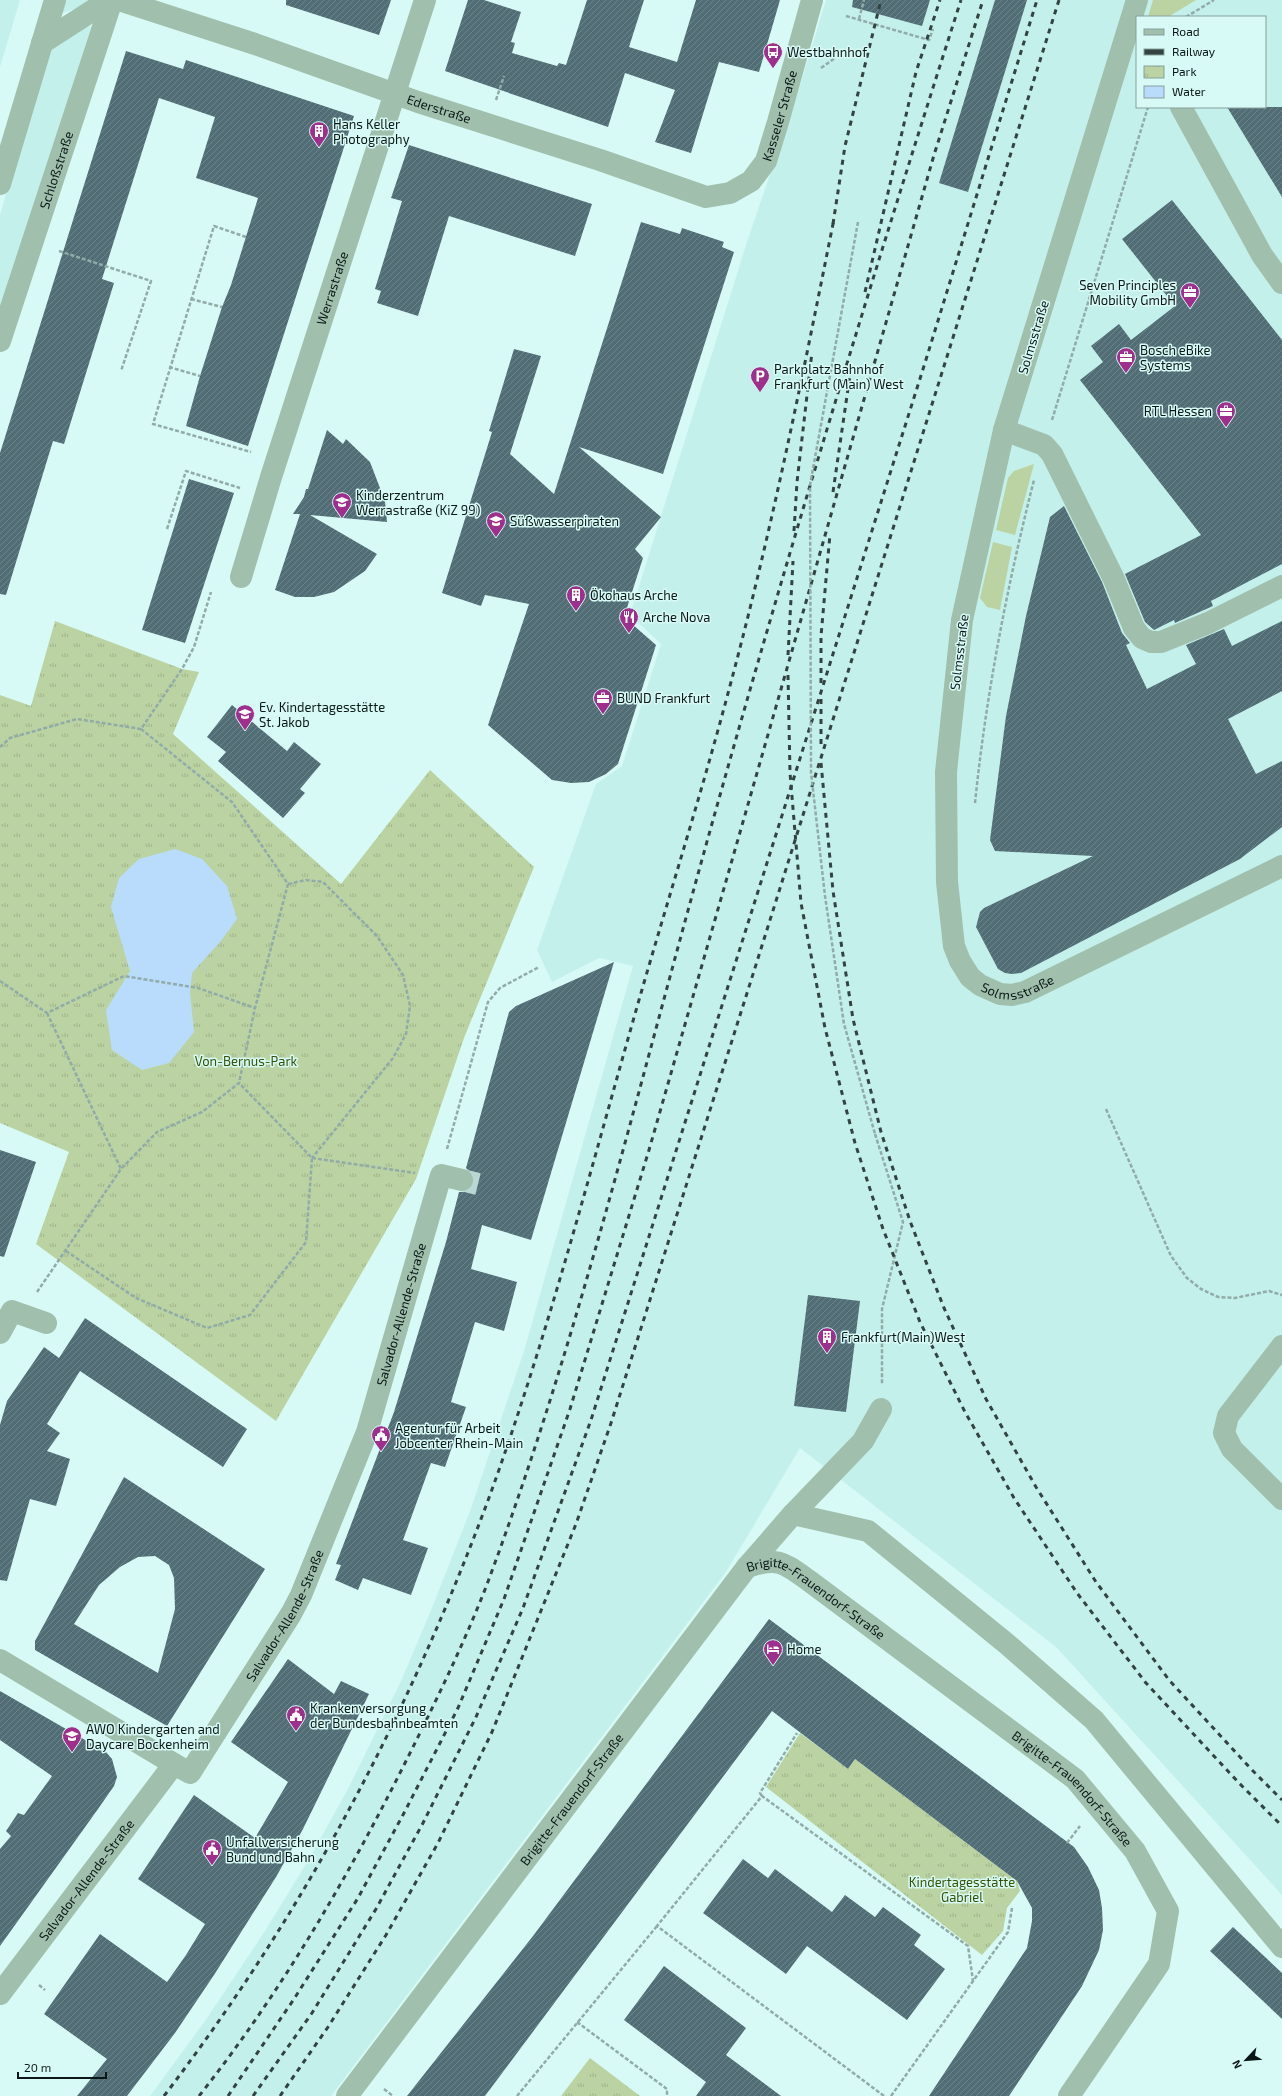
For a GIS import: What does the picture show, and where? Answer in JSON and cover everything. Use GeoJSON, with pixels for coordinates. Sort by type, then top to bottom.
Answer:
{"type":"FeatureCollection","features":[{"type":"Feature","properties":{"kind":"street"},"geometry":{"type":"LineString","coordinates":[[0,184],[55,0]]}},
{"type":"Feature","properties":{"kind":"street","name":"Schloßstraße"},"geometry":{"type":"LineString","coordinates":[[42,43],[111,0]]}},
{"type":"Feature","properties":{"kind":"street","name":"Schloßstraße"},"geometry":{"type":"LineString","coordinates":[[0,340],[111,0]]}},
{"type":"Feature","properties":{"kind":"street","name":"Ederstraße"},"geometry":{"type":"LineString","coordinates":[[119,0],[255,44],[394,94],[706,197],[730,193]]}},
{"type":"Feature","properties":{"kind":"street","name":"Werrastraße"},"geometry":{"type":"LineString","coordinates":[[241,577],[271,477],[425,0]]}},
{"type":"Feature","properties":{"kind":"street","name":"Kasseler Straße"},"geometry":{"type":"LineString","coordinates":[[730,193],[751,181],[766,161],[812,0]]}},
{"type":"Feature","properties":{"kind":"street","name":"Solmsstraße"},"geometry":{"type":"LineString","coordinates":[[1137,0],[1129,49],[1004,430],[962,620],[946,772],[947,882],[954,946],[960,961],[970,977],[990,991],[1012,995],[1026,992],[1282,866]]}},
{"type":"Feature","properties":{"kind":"street"},"geometry":{"type":"LineString","coordinates":[[1182,108],[1262,256],[1282,283]]}},
{"type":"Feature","properties":{"kind":"street"},"geometry":{"type":"LineString","coordinates":[[1004,430],[1044,445],[1052,454],[1113,577],[1134,628],[1142,638],[1151,642],[1161,642],[1208,623],[1282,586]]}},
{"type":"Feature","properties":{"kind":"street"},"geometry":{"type":"LineString","coordinates":[[441,1175],[462,1180]]}},
{"type":"Feature","properties":{"kind":"street","name":"Salvador-Allende-Straße"},"geometry":{"type":"LineString","coordinates":[[0,1994],[174,1764],[190,1773],[291,1614],[301,1595],[367,1432],[441,1175]]}},
{"type":"Feature","properties":{"kind":"street"},"geometry":{"type":"LineString","coordinates":[[0,1333],[12,1311],[46,1323]]}},
{"type":"Feature","properties":{"kind":"street"},"geometry":{"type":"LineString","coordinates":[[1282,1346],[1228,1416],[1224,1433],[1232,1449],[1282,1500]]}},
{"type":"Feature","properties":{"kind":"street"},"geometry":{"type":"LineString","coordinates":[[747,1567],[793,1514],[863,1441],[881,1409]]}},
{"type":"Feature","properties":{"kind":"street"},"geometry":{"type":"LineString","coordinates":[[793,1514],[868,1531],[1007,1644],[1094,1720],[1282,1947]]}},
{"type":"Feature","properties":{"kind":"street","name":"Brigitte-Frauendorf-Straße"},"geometry":{"type":"LineString","coordinates":[[347,2096],[747,1567],[766,1561],[786,1564],[1075,1779],[1135,1851],[1168,1911],[1159,1964],[1069,2096]]}},
{"type":"Feature","properties":{"kind":"street"},"geometry":{"type":"LineString","coordinates":[[0,1660],[174,1764]]}},
{"type":"Feature","properties":{"kind":"path"},"geometry":{"type":"LineString","coordinates":[[859,19],[864,0]]}},
{"type":"Feature","properties":{"kind":"path"},"geometry":{"type":"LineString","coordinates":[[1188,16],[1214,0]]}},
{"type":"Feature","properties":{"kind":"path"},"geometry":{"type":"LineString","coordinates":[[846,16],[929,40],[933,29]]}},
{"type":"Feature","properties":{"kind":"path"},"geometry":{"type":"LineString","coordinates":[[817,70],[835,58]]}},
{"type":"Feature","properties":{"kind":"path"},"geometry":{"type":"LineString","coordinates":[[496,101],[504,76]]}},
{"type":"Feature","properties":{"kind":"path"},"geometry":{"type":"LineString","coordinates":[[1050,426],[1148,108]]}},
{"type":"Feature","properties":{"kind":"path"},"geometry":{"type":"LineString","coordinates":[[858,222],[810,485],[811,772],[825,896],[844,1024],[903,1222],[882,1309],[881,1409]]}},
{"type":"Feature","properties":{"kind":"path"},"geometry":{"type":"LineString","coordinates":[[246,237],[214,226],[192,299],[169,367],[153,424],[254,453]]}},
{"type":"Feature","properties":{"kind":"path"},"geometry":{"type":"LineString","coordinates":[[59,251],[151,281],[121,371]]}},
{"type":"Feature","properties":{"kind":"path"},"geometry":{"type":"LineString","coordinates":[[192,299],[222,307]]}},
{"type":"Feature","properties":{"kind":"path"},"geometry":{"type":"LineString","coordinates":[[169,367],[200,376]]}},
{"type":"Feature","properties":{"kind":"path"},"geometry":{"type":"LineString","coordinates":[[167,529],[186,472],[243,489]]}},
{"type":"Feature","properties":{"kind":"path"},"geometry":{"type":"LineString","coordinates":[[974,807],[982,732],[1018,542],[1035,478]]}},
{"type":"Feature","properties":{"kind":"path"},"geometry":{"type":"LineString","coordinates":[[141,729],[182,669],[194,647],[211,592]]}},
{"type":"Feature","properties":{"kind":"path"},"geometry":{"type":"LineString","coordinates":[[0,747],[10,738],[77,719],[141,729],[232,802],[288,884],[255,1008],[239,1083],[202,1112],[157,1132],[121,1169],[37,1292],[12,1311]]}},
{"type":"Feature","properties":{"kind":"path"},"geometry":{"type":"LineString","coordinates":[[66,1251],[136,1298],[207,1328],[250,1315],[306,1242],[312,1158],[393,1058],[406,1034],[410,1006],[403,975],[377,936],[323,882],[306,880],[288,884]]}},
{"type":"Feature","properties":{"kind":"path"},"geometry":{"type":"LineString","coordinates":[[441,1175],[488,1002],[500,988],[539,966]]}},
{"type":"Feature","properties":{"kind":"path"},"geometry":{"type":"LineString","coordinates":[[47,1013],[124,976],[198,988],[255,1008]]}},
{"type":"Feature","properties":{"kind":"path"},"geometry":{"type":"LineString","coordinates":[[0,980],[47,1013],[121,1169]]}},
{"type":"Feature","properties":{"kind":"path"},"geometry":{"type":"LineString","coordinates":[[239,1083],[312,1158],[418,1173]]}},
{"type":"Feature","properties":{"kind":"path"},"geometry":{"type":"LineString","coordinates":[[1106,1110],[1171,1256],[1187,1278],[1201,1289],[1218,1297],[1235,1298],[1269,1291],[1282,1295]]}},
{"type":"Feature","properties":{"kind":"path"},"geometry":{"type":"LineString","coordinates":[[798,1733],[760,1793],[762,1796],[968,1946],[973,1981]]}},
{"type":"Feature","properties":{"kind":"path"},"geometry":{"type":"LineString","coordinates":[[517,2096],[762,1796]]}},
{"type":"Feature","properties":{"kind":"path"},"geometry":{"type":"LineString","coordinates":[[891,2096],[1008,1932],[1012,1908]]}},
{"type":"Feature","properties":{"kind":"path"},"geometry":{"type":"LineString","coordinates":[[657,1926],[884,2096]]}},
{"type":"Feature","properties":{"kind":"path"},"geometry":{"type":"LineString","coordinates":[[577,2022],[666,2089],[668,2096]]}},
{"type":"Feature","properties":{"kind":"shaded area"},"geometry":{"type":"Polygon","coordinates":[[[0,0],[20,0],[0,67],[0,0]]]}},
{"type":"Feature","properties":{"kind":"shaded area"},"geometry":{"type":"Polygon","coordinates":[[[64,0],[103,0],[59,14],[64,0]]]}},
{"type":"Feature","properties":{"kind":"shaded area"},"geometry":{"type":"Polygon","coordinates":[[[826,0],[1282,0],[1282,1895],[1056,1647],[800,1448],[726,1572],[331,2096],[150,2096],[205,2021],[265,1931],[309,1859],[349,1787],[401,1681],[432,1608],[470,1511],[524,1351],[633,966],[599,958],[552,982],[537,950],[596,784],[622,766],[661,644],[630,615],[747,242],[798,92],[826,0]]]}},
{"type":"Feature","properties":{"kind":"shaded area"},"geometry":{"type":"Polygon","coordinates":[[[94,25],[0,315],[0,215],[46,55],[63,39],[78,30],[94,25]]]}},
{"type":"Feature","properties":{"kind":"green space"},"geometry":{"type":"Polygon","coordinates":[[[1153,0],[1196,0],[1170,16],[1148,16],[1153,0]]]}},
{"type":"Feature","properties":{"kind":"green space"},"geometry":{"type":"Polygon","coordinates":[[[1034,464],[1015,535],[996,530],[1008,478],[1014,471],[1034,464]]]}},
{"type":"Feature","properties":{"kind":"green space"},"geometry":{"type":"Polygon","coordinates":[[[993,542],[1012,547],[1000,610],[987,607],[980,598],[993,542]]]}},
{"type":"Feature","properties":{"kind":"green space","name":"Von-Bernus-Park"},"geometry":{"type":"Polygon","coordinates":[[[55,621],[182,669],[199,672],[173,734],[341,884],[430,770],[534,867],[464,1038],[416,1179],[276,1421],[36,1244],[69,1152],[0,1123],[0,695],[31,706],[55,621]]]}},
{"type":"Feature","properties":{"kind":"green space","name":"Kindertagesstätte Gabriel"},"geometry":{"type":"Polygon","coordinates":[[[800,1733],[848,1769],[855,1759],[1017,1881],[1020,1891],[1007,1908],[1003,1931],[982,1955],[766,1787],[800,1733]]]}},
{"type":"Feature","properties":{"kind":"green space"},"geometry":{"type":"Polygon","coordinates":[[[590,2058],[640,2096],[561,2096],[590,2058]]]}},
{"type":"Feature","properties":{"kind":"water"},"geometry":{"type":"Polygon","coordinates":[[[175,849],[202,859],[227,886],[237,919],[220,942],[192,973],[190,993],[194,1032],[169,1063],[142,1070],[112,1050],[106,1010],[130,971],[111,907],[119,878],[139,859],[175,849]]]}},
{"type":"Feature","properties":{"kind":"building"},"geometry":{"type":"Polygon","coordinates":[[[286,0],[391,0],[379,35],[286,5],[286,0]]]}},
{"type":"Feature","properties":{"kind":"building"},"geometry":{"type":"Polygon","coordinates":[[[468,0],[484,0],[521,12],[511,42],[515,43],[512,53],[557,66],[559,63],[566,65],[587,0],[644,0],[629,47],[677,62],[696,0],[780,0],[759,72],[719,62],[691,153],[655,142],[675,90],[625,73],[608,127],[445,71],[468,0]]]}},
{"type":"Feature","properties":{"kind":"building"},"geometry":{"type":"Polygon","coordinates":[[[853,0],[930,0],[922,26],[852,7],[853,0]]]}},
{"type":"Feature","properties":{"kind":"building"},"geometry":{"type":"Polygon","coordinates":[[[995,0],[1027,0],[968,192],[939,183],[995,0]]]}},
{"type":"Feature","properties":{"kind":"building"},"geometry":{"type":"Polygon","coordinates":[[[126,51],[183,69],[186,60],[354,116],[248,446],[186,426],[200,376],[222,307],[231,285],[258,198],[196,178],[215,117],[159,98],[102,279],[114,283],[64,444],[53,441],[6,595],[0,594],[0,453],[126,51]]]}},
{"type":"Feature","properties":{"kind":"building"},"geometry":{"type":"Polygon","coordinates":[[[1282,107],[1282,197],[1228,108],[1282,107]]]}},
{"type":"Feature","properties":{"kind":"building"},"geometry":{"type":"Polygon","coordinates":[[[409,145],[592,204],[575,256],[449,216],[418,316],[377,303],[381,291],[375,289],[402,201],[391,198],[409,145]]]}},
{"type":"Feature","properties":{"kind":"building"},"geometry":{"type":"Polygon","coordinates":[[[1172,200],[1282,340],[1282,564],[1211,601],[1213,606],[1175,623],[1174,620],[1154,630],[1145,622],[1125,574],[1201,535],[1080,380],[1103,362],[1091,346],[1119,324],[1131,340],[1175,306],[1122,239],[1172,200]]]}},
{"type":"Feature","properties":{"kind":"building","name":"Ökohaus Arche"},"geometry":{"type":"Polygon","coordinates":[[[641,222],[680,234],[682,228],[724,242],[722,247],[734,252],[663,474],[579,447],[661,517],[635,549],[643,558],[624,617],[656,645],[618,764],[606,774],[589,782],[571,783],[552,780],[488,725],[529,604],[485,595],[481,606],[442,593],[492,432],[489,431],[514,349],[541,356],[510,454],[554,494],[641,222]]]}},
{"type":"Feature","properties":{"kind":"building"},"geometry":{"type":"Polygon","coordinates":[[[327,430],[343,444],[346,439],[370,462],[385,501],[387,522],[310,515],[377,554],[365,571],[334,592],[314,597],[295,597],[275,590],[300,514],[293,514],[304,497],[306,489],[308,489],[327,430]]]}},
{"type":"Feature","properties":{"kind":"building"},"geometry":{"type":"Polygon","coordinates":[[[189,479],[234,493],[185,643],[142,630],[189,479]]]}},
{"type":"Feature","properties":{"kind":"building"},"geometry":{"type":"Polygon","coordinates":[[[1064,506],[1102,582],[1122,633],[1130,643],[1126,645],[1147,689],[1196,664],[1186,645],[1224,629],[1232,646],[1282,621],[1282,691],[1228,719],[1256,774],[1282,761],[1282,827],[1240,859],[1021,973],[1012,974],[1005,973],[998,969],[976,927],[980,912],[984,908],[1093,856],[995,851],[990,840],[1006,716],[1026,616],[1050,517],[1064,506]]]}},
{"type":"Feature","properties":{"kind":"building"},"geometry":{"type":"Polygon","coordinates":[[[232,705],[287,751],[294,742],[321,764],[300,789],[305,793],[283,818],[218,761],[226,752],[207,737],[232,705]]]}},
{"type":"Feature","properties":{"kind":"building"},"geometry":{"type":"Polygon","coordinates":[[[614,962],[531,1240],[482,1225],[471,1269],[517,1282],[504,1331],[475,1322],[451,1402],[466,1407],[445,1467],[431,1463],[403,1540],[428,1548],[411,1595],[363,1578],[358,1590],[335,1580],[341,1565],[336,1564],[394,1412],[446,1242],[459,1192],[466,1192],[474,1183],[474,1176],[466,1168],[509,1012],[516,1006],[614,962]]]}},
{"type":"Feature","properties":{"kind":"building"},"geometry":{"type":"Polygon","coordinates":[[[0,1150],[36,1162],[4,1257],[0,1256],[0,1150]]]}},
{"type":"Feature","properties":{"kind":"building","name":"Frankfurt(Main)West"},"geometry":{"type":"Polygon","coordinates":[[[808,1295],[860,1301],[846,1412],[794,1406],[808,1295]]]}},
{"type":"Feature","properties":{"kind":"building"},"geometry":{"type":"Polygon","coordinates":[[[85,1318],[247,1429],[223,1467],[80,1371],[47,1424],[60,1433],[47,1451],[70,1459],[56,1506],[30,1499],[7,1581],[0,1580],[0,1425],[7,1401],[44,1347],[59,1358],[85,1318]]]}},
{"type":"Feature","properties":{"kind":"building"},"geometry":{"type":"Polygon","coordinates":[[[124,1477],[265,1569],[167,1726],[35,1650],[35,1641],[124,1477]],[[155,1556],[138,1557],[120,1567],[99,1585],[74,1624],[158,1673],[175,1609],[174,1578],[169,1565],[155,1556]]]}},
{"type":"Feature","properties":{"kind":"building"},"geometry":{"type":"Polygon","coordinates":[[[769,1619],[1074,1847],[1088,1867],[1099,1890],[1102,1908],[1103,1930],[1099,1950],[1082,1986],[1009,2096],[929,2096],[1027,1948],[1032,1921],[1032,1908],[1017,1881],[855,1759],[848,1769],[772,1711],[485,2096],[407,2096],[533,1936],[769,1619]]]}},
{"type":"Feature","properties":{"kind":"building"},"geometry":{"type":"Polygon","coordinates":[[[288,1659],[334,1694],[341,1681],[369,1694],[303,1829],[276,1877],[214,1975],[175,2033],[127,2096],[77,2096],[107,2059],[44,2014],[100,1934],[167,1982],[186,1955],[205,1924],[138,1879],[194,1795],[255,1838],[288,1782],[231,1742],[288,1659]]]}},
{"type":"Feature","properties":{"kind":"building"},"geometry":{"type":"Polygon","coordinates":[[[0,1691],[106,1752],[112,1759],[117,1777],[114,1786],[0,1946],[0,1849],[11,1836],[6,1831],[18,1813],[24,1815],[52,1776],[0,1740],[0,1691]]]}},
{"type":"Feature","properties":{"kind":"building"},"geometry":{"type":"Polygon","coordinates":[[[743,1859],[768,1878],[775,1869],[832,1912],[845,1895],[875,1917],[883,1907],[921,1935],[914,1945],[945,1969],[907,2020],[807,1946],[786,1974],[703,1913],[743,1859]]]}},
{"type":"Feature","properties":{"kind":"building"},"geometry":{"type":"Polygon","coordinates":[[[1233,1927],[1282,1973],[1282,2019],[1210,1951],[1233,1927]]]}},
{"type":"Feature","properties":{"kind":"building"},"geometry":{"type":"Polygon","coordinates":[[[664,1966],[746,2028],[726,2055],[781,2096],[696,2096],[706,2082],[624,2020],[664,1966]]]}},
{"type":"Feature","properties":{"kind":"tunnel"},"geometry":{"type":"LineString","coordinates":[[462,1180],[478,1184]]}},
{"type":"Feature","properties":{"kind":"railway"},"geometry":{"type":"LineString","coordinates":[[833,224],[845,146],[881,0]]}},
{"type":"Feature","properties":{"kind":"railway"},"geometry":{"type":"LineString","coordinates":[[865,292],[916,72],[940,0]]}},
{"type":"Feature","properties":{"kind":"railway"},"geometry":{"type":"LineString","coordinates":[[199,2096],[230,2056],[259,2014],[287,1972],[340,1885],[388,1796],[431,1710],[460,1649],[486,1587],[547,1411],[574,1322],[625,1143],[698,874],[792,545],[858,327],[961,0]]}},
{"type":"Feature","properties":{"kind":"railway"},"geometry":{"type":"LineString","coordinates":[[228,2096],[294,1999],[358,1898],[458,1708],[504,1599],[570,1409],[649,1150],[934,155],[983,0]]}},
{"type":"Feature","properties":{"kind":"railway"},"geometry":{"type":"LineString","coordinates":[[253,2096],[312,2013],[376,1909],[423,1823],[476,1717],[523,1608],[591,1420],[924,366],[1037,0]]}},
{"type":"Feature","properties":{"kind":"railway"},"geometry":{"type":"LineString","coordinates":[[280,2096],[328,2027],[386,1935],[438,1843],[492,1732],[576,1524],[611,1423],[1059,0]]}},
{"type":"Feature","properties":{"kind":"railway"},"geometry":{"type":"LineString","coordinates":[[164,2096],[215,2026],[263,1954],[308,1882],[350,1808],[389,1732],[425,1655],[459,1576],[490,1495],[530,1378],[566,1260],[633,1021],[708,767],[731,682],[760,567],[799,393],[834,219]]}},
{"type":"Feature","properties":{"kind":"railway"},"geometry":{"type":"LineString","coordinates":[[794,531],[797,482],[812,352]]}},
{"type":"Feature","properties":{"kind":"railway"},"geometry":{"type":"LineString","coordinates":[[833,492],[850,375]]}},
{"type":"Feature","properties":{"kind":"railway"},"geometry":{"type":"LineString","coordinates":[[821,683],[821,636],[830,534]]}},
{"type":"Feature","properties":{"kind":"railway"},"geometry":{"type":"LineString","coordinates":[[788,655],[793,561]]}},
{"type":"Feature","properties":{"kind":"railway"},"geometry":{"type":"LineString","coordinates":[[788,675],[790,773],[801,903],[825,1028],[855,1143],[883,1229],[920,1322],[965,1412],[1014,1498],[1077,1593],[1146,1683],[1239,1783],[1282,1826]]}},
{"type":"Feature","properties":{"kind":"railway"},"geometry":{"type":"LineString","coordinates":[[821,699],[821,749]]}},
{"type":"Feature","properties":{"kind":"railway"},"geometry":{"type":"LineString","coordinates":[[821,763],[833,891],[853,1019],[881,1132],[910,1221],[944,1308],[986,1399],[1036,1487],[1096,1582],[1169,1680],[1252,1770],[1282,1800]]}},
{"type":"Feature","properties":{"kind":"place","name":"Westbahnhof"},"geometry":{"type":"Point","coordinates":[773,69]}},
{"type":"Feature","properties":{"kind":"place","name":"Hans Keller Photography"},"geometry":{"type":"Point","coordinates":[319,148]}},
{"type":"Feature","properties":{"kind":"place","name":"Seven Principles Mobility GmbH"},"geometry":{"type":"Point","coordinates":[1190,309]}},
{"type":"Feature","properties":{"kind":"place","name":"Bosch eBike Systems"},"geometry":{"type":"Point","coordinates":[1126,374]}},
{"type":"Feature","properties":{"kind":"place","name":"Parkplatz Bahnhof Frankfurt (Main) West"},"geometry":{"type":"Point","coordinates":[760,393]}},
{"type":"Feature","properties":{"kind":"place","name":"RTL Hessen"},"geometry":{"type":"Point","coordinates":[1226,428]}},
{"type":"Feature","properties":{"kind":"place","name":"Kinderzentrum Werrastraße (KiZ 99)"},"geometry":{"type":"Point","coordinates":[342,519]}},
{"type":"Feature","properties":{"kind":"place","name":"Süßwasserpiraten"},"geometry":{"type":"Point","coordinates":[496,538]}},
{"type":"Feature","properties":{"kind":"place","name":"Ökohaus Arche"},"geometry":{"type":"Point","coordinates":[576,612]}},
{"type":"Feature","properties":{"kind":"place","name":"Arche Nova"},"geometry":{"type":"Point","coordinates":[629,634]}},
{"type":"Feature","properties":{"kind":"place","name":"BUND Frankfurt"},"geometry":{"type":"Point","coordinates":[603,715]}},
{"type":"Feature","properties":{"kind":"place","name":"Ev. Kindertagesstätte St. Jakob"},"geometry":{"type":"Point","coordinates":[245,731]}},
{"type":"Feature","properties":{"kind":"place","name":"Frankfurt(Main)West"},"geometry":{"type":"Point","coordinates":[827,1354]}},
{"type":"Feature","properties":{"kind":"place","name":"Agentur für Arbeit Jobcenter Rhein-Main"},"geometry":{"type":"Point","coordinates":[381,1452]}},
{"type":"Feature","properties":{"kind":"place","name":"Home"},"geometry":{"type":"Point","coordinates":[773,1666]}},
{"type":"Feature","properties":{"kind":"place","name":"Krankenversorgung der Bundesbahnbeamten"},"geometry":{"type":"Point","coordinates":[296,1732]}},
{"type":"Feature","properties":{"kind":"place","name":"AWO Kindergarten and Daycare Bockenheim"},"geometry":{"type":"Point","coordinates":[72,1753]}},
{"type":"Feature","properties":{"kind":"place","name":"Unfallversicherung Bund und Bahn"},"geometry":{"type":"Point","coordinates":[212,1866]}}]}
